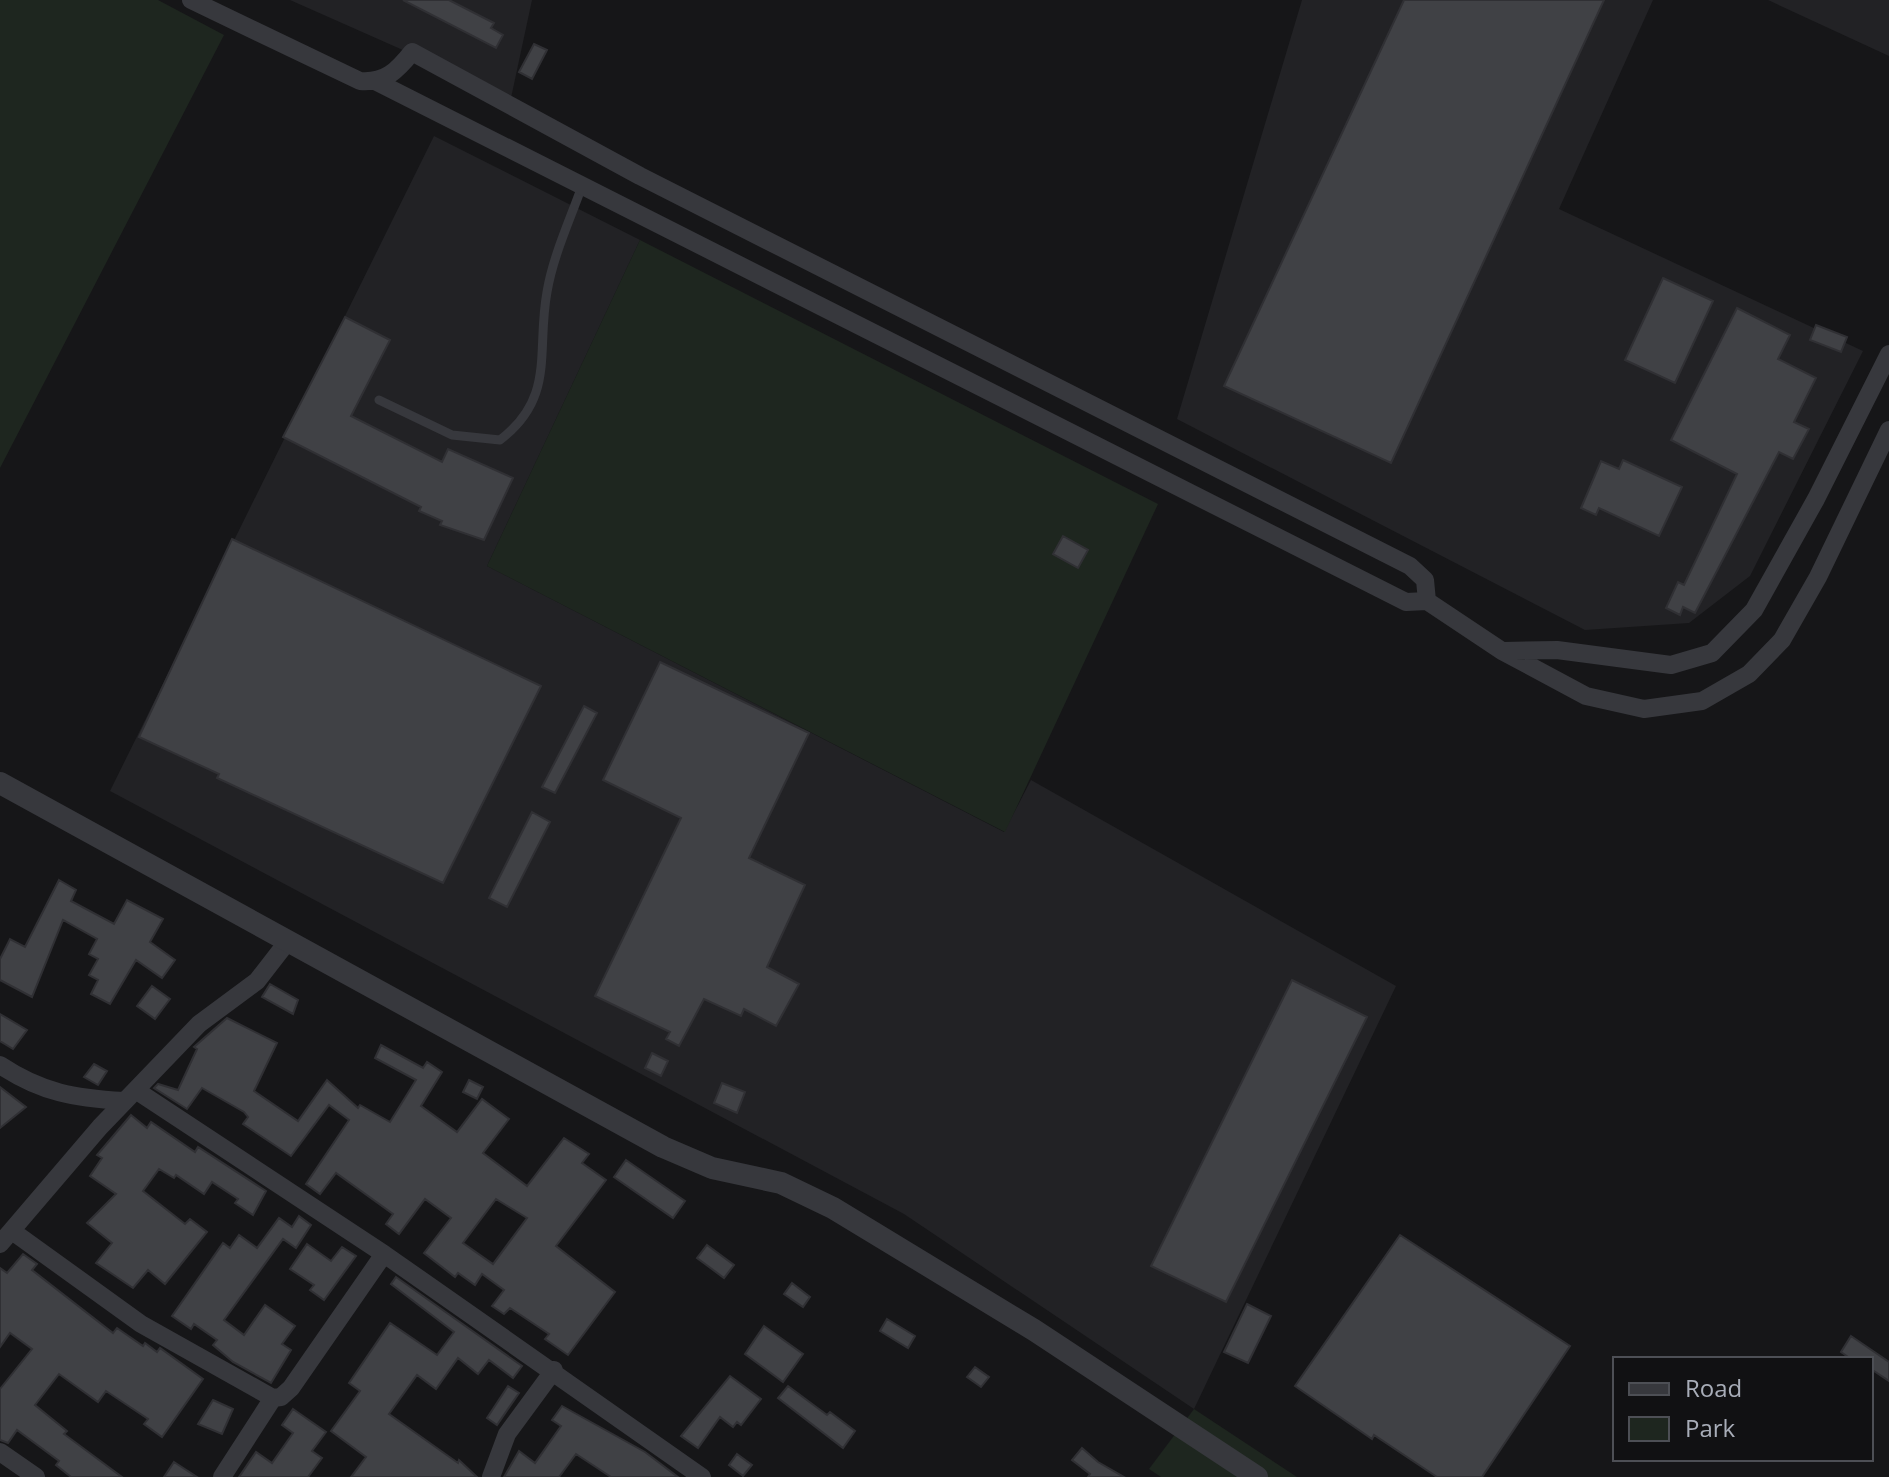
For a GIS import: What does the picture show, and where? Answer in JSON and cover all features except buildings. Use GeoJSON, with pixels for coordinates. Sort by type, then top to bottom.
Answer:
{"type":"FeatureCollection","features":[{"type":"Feature","properties":{"kind":"street"},"geometry":{"type":"LineString","coordinates":[[191,0],[360,81],[377,82],[1018,410],[1406,602],[1427,601],[1502,651],[1586,696],[1644,709],[1702,701],[1749,674],[1782,640],[1804,602],[1889,430]]}},
{"type":"Feature","properties":{"kind":"street"},"geometry":{"type":"LineString","coordinates":[[377,82],[399,69],[412,52],[654,183],[1410,566],[1425,580],[1427,601]]}},
{"type":"Feature","properties":{"kind":"street"},"geometry":{"type":"LineString","coordinates":[[1502,651],[1557,650],[1671,665],[1712,653],[1754,610],[1887,363]]}},
{"type":"Feature","properties":{"kind":"street"},"geometry":{"type":"LineString","coordinates":[[0,783],[673,1152],[712,1168],[781,1183],[833,1208],[1034,1330],[1257,1477]]}},
{"type":"Feature","properties":{"kind":"street"},"geometry":{"type":"LineString","coordinates":[[288,941],[257,981],[199,1024],[100,1127],[26,1209],[6,1238],[141,1324],[273,1398],[281,1397],[291,1388],[384,1254]]}},
{"type":"Feature","properties":{"kind":"street"},"geometry":{"type":"LineString","coordinates":[[0,1065],[30,1085],[91,1099],[130,1096],[384,1254],[554,1370],[702,1477]]}},
{"type":"Feature","properties":{"kind":"street"},"geometry":{"type":"LineString","coordinates":[[91,1099],[100,1127]]}},
{"type":"Feature","properties":{"kind":"street"},"geometry":{"type":"LineString","coordinates":[[491,1477],[507,1434],[554,1370]]}},
{"type":"Feature","properties":{"kind":"street"},"geometry":{"type":"LineString","coordinates":[[222,1477],[273,1398]]}},
{"type":"Feature","properties":{"kind":"street"},"geometry":{"type":"LineString","coordinates":[[0,1452],[36,1477]]}},
{"type":"Feature","properties":{"kind":"lane"},"geometry":{"type":"LineString","coordinates":[[379,400],[452,435],[500,440],[518,426],[537,395],[544,366],[546,293],[582,186]]}},
{"type":"Feature","properties":{"kind":"shaded area"},"geometry":{"type":"Polygon","coordinates":[[[290,0],[532,0],[511,98],[290,0]]]}},
{"type":"Feature","properties":{"kind":"shaded area"},"geometry":{"type":"Polygon","coordinates":[[[1302,0],[1653,0],[1559,209],[1863,351],[1750,576],[1689,623],[1585,630],[1177,419],[1302,0]]]}},
{"type":"Feature","properties":{"kind":"shaded area"},"geometry":{"type":"Polygon","coordinates":[[[1768,0],[1889,0],[1889,56],[1768,0]]]}},
{"type":"Feature","properties":{"kind":"shaded area"},"geometry":{"type":"Polygon","coordinates":[[[434,136],[640,240],[487,566],[1004,832],[1031,780],[1396,986],[1194,1409],[904,1214],[110,791],[434,136]]]}},
{"type":"Feature","properties":{"kind":"green space"},"geometry":{"type":"Polygon","coordinates":[[[0,0],[158,0],[224,35],[0,468],[0,0]]]}},
{"type":"Feature","properties":{"kind":"green space"},"geometry":{"type":"Polygon","coordinates":[[[640,240],[1158,504],[1005,832],[487,566],[640,240]]]}},
{"type":"Feature","properties":{"kind":"green space"},"geometry":{"type":"Polygon","coordinates":[[[1194,1409],[1297,1477],[1161,1477],[1149,1469],[1194,1409]]]}}]}
